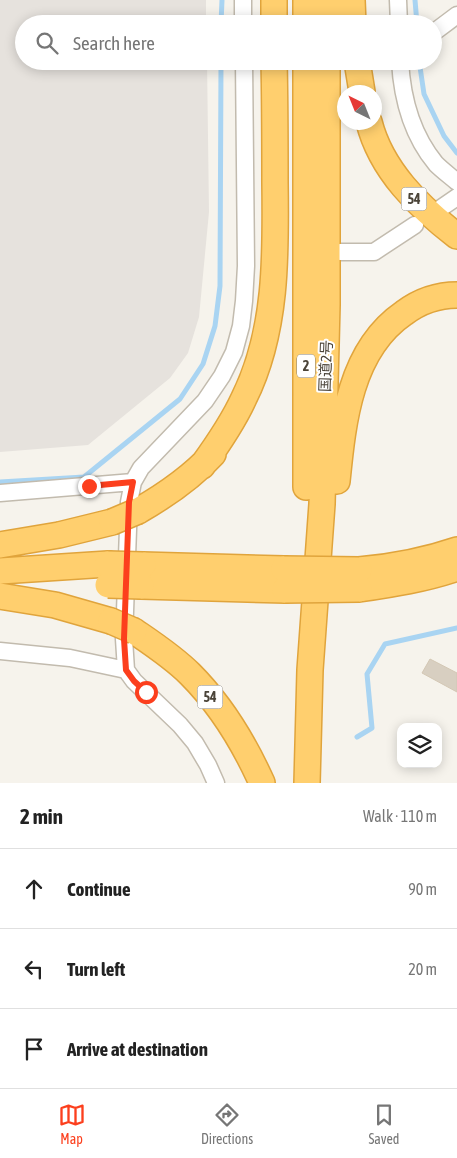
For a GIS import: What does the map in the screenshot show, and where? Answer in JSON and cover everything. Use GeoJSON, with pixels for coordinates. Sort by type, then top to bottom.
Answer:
{"type":"FeatureCollection","features":[{"type":"Feature","properties":{"kind":"highway"},"geometry":{"type":"LineString","coordinates":[[274,0],[274,15]]}},
{"type":"Feature","properties":{"kind":"highway"},"geometry":{"type":"LineString","coordinates":[[306,0],[306,15]]}},
{"type":"Feature","properties":{"kind":"highway"},"geometry":{"type":"LineString","coordinates":[[328,0],[328,15]]}},
{"type":"Feature","properties":{"kind":"highway"},"geometry":{"type":"LineString","coordinates":[[352,0],[353,15]]}},
{"type":"Feature","properties":{"kind":"highway"},"geometry":{"type":"LineString","coordinates":[[366,0],[367,15]]}},
{"type":"Feature","properties":{"kind":"highway"},"geometry":{"type":"LineString","coordinates":[[202,466],[231,423],[245,397],[256,370],[266,333],[274,252],[274,70]]}},
{"type":"Feature","properties":{"kind":"highway","name":"国道2号"},"geometry":{"type":"LineString","coordinates":[[306,70],[306,502],[310,670]]}},
{"type":"Feature","properties":{"kind":"highway","name":"国道2号"},"geometry":{"type":"LineString","coordinates":[[307,782],[310,670],[322,504],[327,305],[327,70]]}},
{"type":"Feature","properties":{"kind":"highway"},"geometry":{"type":"LineString","coordinates":[[358,70],[361,85]]}},
{"type":"Feature","properties":{"kind":"highway"},"geometry":{"type":"LineString","coordinates":[[368,70],[368,85]]}},
{"type":"Feature","properties":{"kind":"highway","name":"54"},"geometry":{"type":"LineString","coordinates":[[373,130],[380,153],[407,192],[422,208],[457,236]]}},
{"type":"Feature","properties":{"kind":"highway"},"geometry":{"type":"LineString","coordinates":[[0,545],[59,535],[112,522],[138,511],[161,498],[202,466],[240,422],[256,396],[268,370],[283,323],[291,281],[306,237]]}},
{"type":"Feature","properties":{"kind":"highway"},"geometry":{"type":"LineString","coordinates":[[319,549],[334,511],[343,430],[359,369],[383,330],[398,317],[413,306],[429,299],[446,295],[457,295]]}},
{"type":"Feature","properties":{"kind":"highway"},"geometry":{"type":"LineString","coordinates":[[359,579],[385,568],[414,563],[457,550]]}},
{"type":"Feature","properties":{"kind":"highway"},"geometry":{"type":"LineString","coordinates":[[0,572],[284,580],[359,579],[412,581],[436,576],[457,568]]}},
{"type":"Feature","properties":{"kind":"highway","name":"54"},"geometry":{"type":"LineString","coordinates":[[0,596],[55,605],[111,621],[134,631],[190,673],[208,694],[239,737],[262,783]]}},
{"type":"Feature","properties":{"kind":"street"},"geometry":{"type":"LineString","coordinates":[[243,0],[243,15]]}},
{"type":"Feature","properties":{"kind":"street"},"geometry":{"type":"LineString","coordinates":[[398,0],[399,15]]}},
{"type":"Feature","properties":{"kind":"street"},"geometry":{"type":"LineString","coordinates":[[442,26],[457,15]]}},
{"type":"Feature","properties":{"kind":"street"},"geometry":{"type":"LineString","coordinates":[[216,783],[195,743],[180,725],[134,681],[126,670],[124,639],[129,502],[133,482],[141,468],[205,401],[222,376],[234,352],[241,326],[246,251],[244,70]]}},
{"type":"Feature","properties":{"kind":"street"},"geometry":{"type":"LineString","coordinates":[[401,70],[408,114],[420,140],[437,164],[457,182]]}},
{"type":"Feature","properties":{"kind":"street"},"geometry":{"type":"LineString","coordinates":[[441,208],[457,197]]}},
{"type":"Feature","properties":{"kind":"street"},"geometry":{"type":"LineString","coordinates":[[340,252],[374,252],[415,225]]}},
{"type":"Feature","properties":{"kind":"street"},"geometry":{"type":"LineString","coordinates":[[246,251],[264,251]]}},
{"type":"Feature","properties":{"kind":"street"},"geometry":{"type":"LineString","coordinates":[[0,493],[133,482]]}},
{"type":"Feature","properties":{"kind":"street"},"geometry":{"type":"LineString","coordinates":[[0,651],[70,658],[126,670]]}},
{"type":"Feature","properties":{"kind":"shaded area"},"geometry":{"type":"Polygon","coordinates":[[[0,0],[206,0],[206,15],[15,15],[15,70],[207,70],[209,212],[199,317],[188,353],[170,378],[88,445],[0,452],[0,0]]]}},
{"type":"Feature","properties":{"kind":"building"},"geometry":{"type":"Polygon","coordinates":[[[430,659],[457,673],[457,692],[422,673],[430,659]]]}},
{"type":"Feature","properties":{"kind":"waterway"},"geometry":{"type":"LineString","coordinates":[[221,15],[222,0]]}},
{"type":"Feature","properties":{"kind":"waterway"},"geometry":{"type":"LineString","coordinates":[[415,0],[416,15]]}},
{"type":"Feature","properties":{"kind":"waterway"},"geometry":{"type":"LineString","coordinates":[[0,482],[84,477],[180,399],[203,364],[215,326],[220,286],[221,70]]}},
{"type":"Feature","properties":{"kind":"waterway"},"geometry":{"type":"LineString","coordinates":[[420,70],[424,94],[444,136],[457,153]]}},
{"type":"Feature","properties":{"kind":"waterway"},"geometry":{"type":"LineString","coordinates":[[357,737],[372,728],[367,674],[385,644],[457,628]]}},
{"type":"Feature","properties":{"kind":"route"},"geometry":{"type":"LineString","coordinates":[[89,486],[133,482],[129,502],[124,639],[126,670],[146,692]]}}]}
